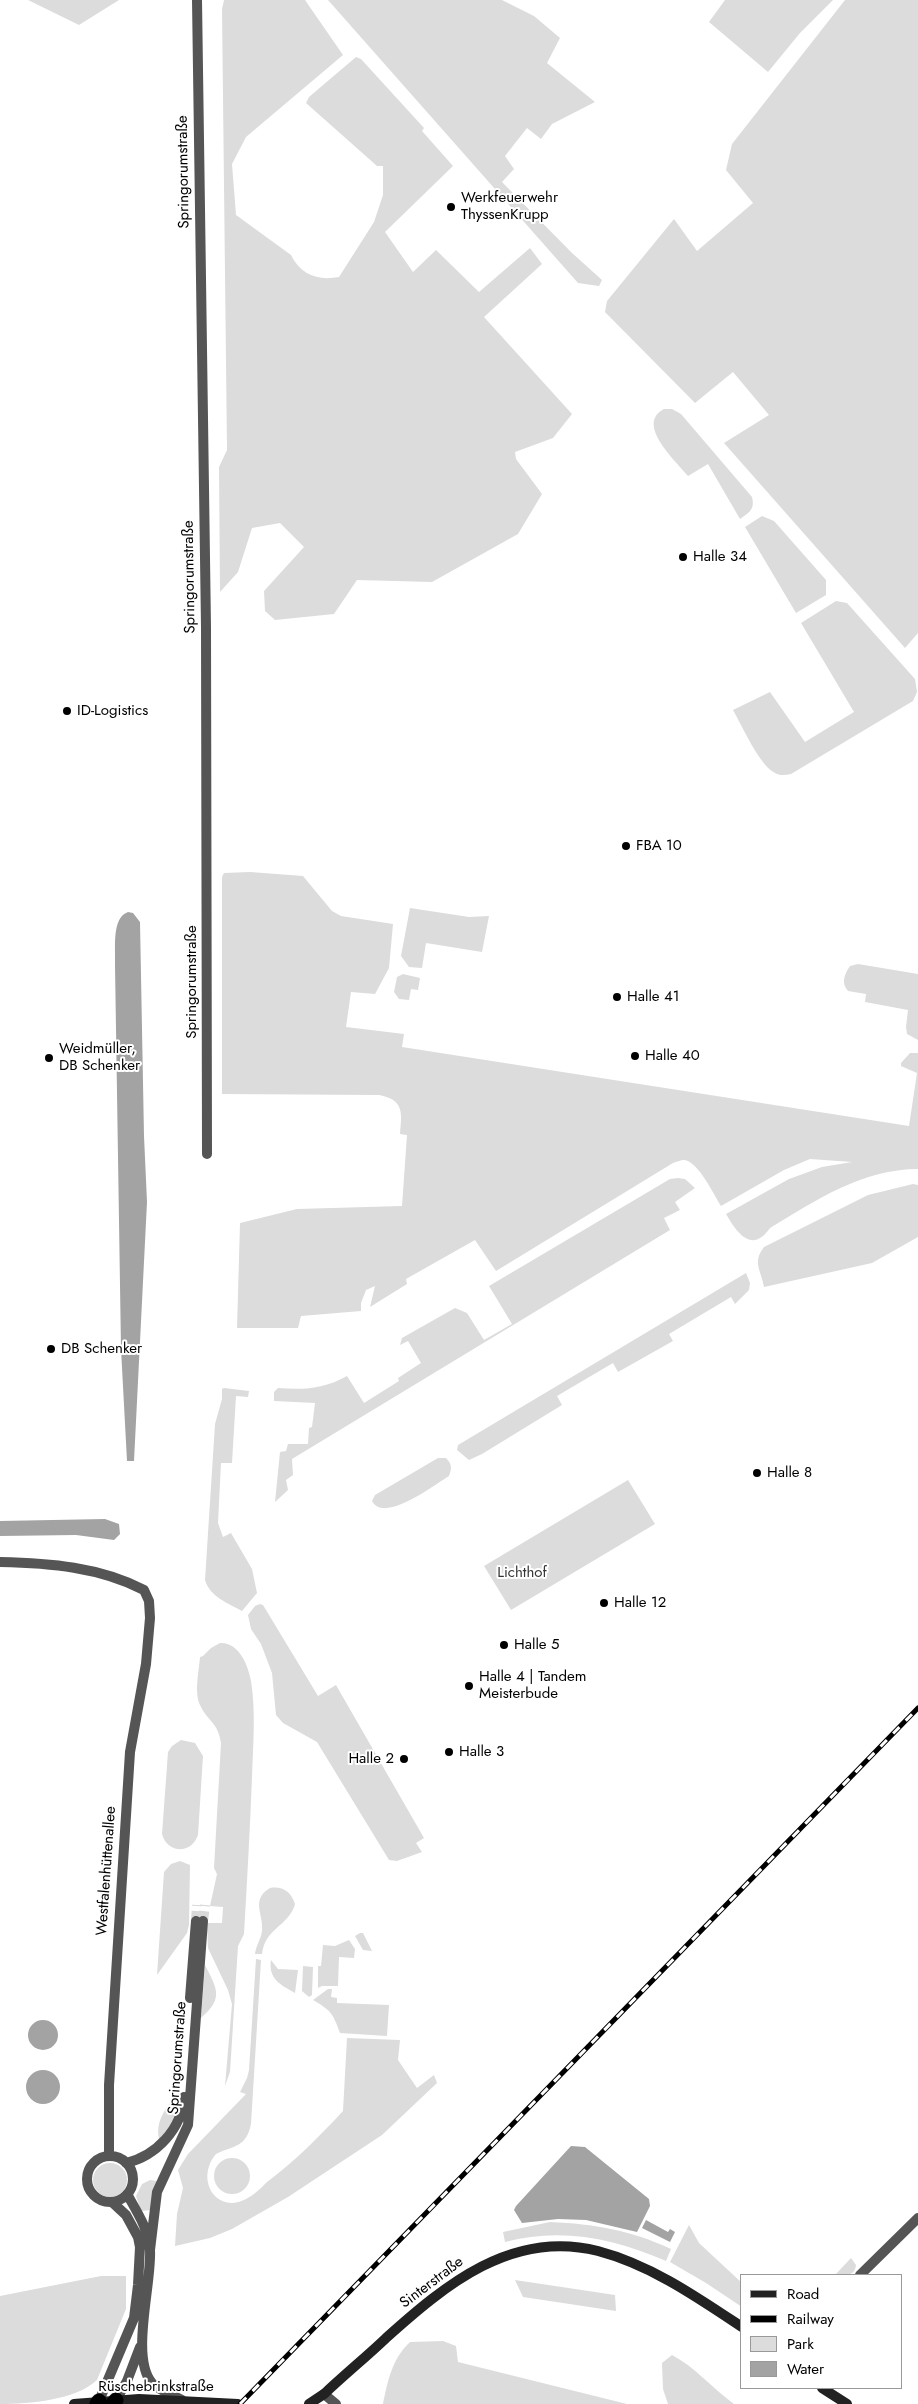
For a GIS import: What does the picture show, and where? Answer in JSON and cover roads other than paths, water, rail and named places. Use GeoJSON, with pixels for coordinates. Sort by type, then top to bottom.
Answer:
{"type":"FeatureCollection","features":[{"type":"Feature","properties":{"kind":"street","name":"Springorumstraße"},"geometry":{"type":"LineString","coordinates":[[197,0],[206,636],[207,1154]]}},
{"type":"Feature","properties":{"kind":"street","name":"Westfalenhüttenallee"},"geometry":{"type":"LineString","coordinates":[[0,1562],[70,1566],[128,1582],[144,1590],[149,1601],[150,1618],[146,1664],[130,1752],[109,2085],[108,2156]]}},
{"type":"Feature","properties":{"kind":"street","name":"Springorumstraße"},"geometry":{"type":"LineString","coordinates":[[126,2163],[140,2160],[151,2153],[169,2135],[180,2119],[184,2101],[199,1921],[188,2124],[157,2192],[150,2250]]}},
{"type":"Feature","properties":{"kind":"street"},"geometry":{"type":"LineString","coordinates":[[106,2402],[134,2318],[138,2285],[138,2236],[126,2215],[112,2202],[97,2198],[90,2191],[87,2181],[88,2172],[92,2164],[100,2158],[108,2156],[118,2158],[126,2163],[132,2177],[131,2187],[127,2194],[120,2200],[112,2202]]}},
{"type":"Feature","properties":{"kind":"street"},"geometry":{"type":"LineString","coordinates":[[127,2194],[144,2225],[150,2250],[143,2338],[144,2368],[148,2377],[161,2390],[182,2400]]}},
{"type":"Feature","properties":{"kind":"street"},"geometry":{"type":"LineString","coordinates":[[861,2274],[918,2218]]}},
{"type":"Feature","properties":{"kind":"street","name":"Sinterstraße"},"geometry":{"type":"LineString","coordinates":[[324,2394],[449,2284],[483,2264],[530,2250],[577,2248],[614,2256],[640,2266],[689,2292],[740,2326]]}},
{"type":"Feature","properties":{"kind":"street"},"geometry":{"type":"LineString","coordinates":[[106,2402],[127,2381],[143,2338]]}},
{"type":"Feature","properties":{"kind":"street"},"geometry":{"type":"LineString","coordinates":[[824,2389],[847,2404]]}},
{"type":"Feature","properties":{"kind":"street"},"geometry":{"type":"LineString","coordinates":[[835,2389],[853,2404]]}},
{"type":"Feature","properties":{"kind":"street"},"geometry":{"type":"LineString","coordinates":[[309,2404],[324,2394],[336,2404]]}},
{"type":"Feature","properties":{"kind":"street","name":"Rüschebrinkstraße"},"geometry":{"type":"LineString","coordinates":[[74,2404],[182,2400],[238,2404]]}},
{"type":"Feature","properties":{"kind":"water"},"geometry":{"type":"Polygon","coordinates":[[[128,912],[133,913],[140,922],[147,1202],[134,1461],[127,1461],[121,1349],[115,965],[115,935],[119,921],[128,912]]]}},
{"type":"Feature","properties":{"kind":"water"},"geometry":{"type":"Polygon","coordinates":[[[105,1519],[119,1524],[120,1534],[114,1540],[76,1535],[0,1536],[0,1521],[105,1519]]]}},
{"type":"Feature","properties":{"kind":"water"},"geometry":{"type":"Polygon","coordinates":[[[43,2020],[49,2021],[57,2029],[57,2041],[49,2049],[43,2050],[37,2049],[29,2041],[28,2035],[29,2029],[37,2021],[43,2020]]]}},
{"type":"Feature","properties":{"kind":"water"},"geometry":{"type":"Polygon","coordinates":[[[43,2070],[55,2075],[60,2087],[55,2099],[43,2104],[31,2099],[26,2087],[31,2075],[43,2070]]]}},
{"type":"Feature","properties":{"kind":"water"},"geometry":{"type":"Polygon","coordinates":[[[571,2146],[585,2147],[649,2199],[650,2206],[637,2232],[586,2220],[558,2219],[522,2223],[514,2210],[516,2206],[571,2146]]]}},
{"type":"Feature","properties":{"kind":"water"},"geometry":{"type":"Polygon","coordinates":[[[646,2220],[668,2232],[670,2229],[675,2232],[670,2242],[642,2228],[646,2220]]]}},
{"type":"Feature","properties":{"kind":"tunnel"},"geometry":{"type":"LineString","coordinates":[[196,1921],[197,1905]]}},
{"type":"Feature","properties":{"kind":"tunnel"},"geometry":{"type":"LineString","coordinates":[[203,1921],[205,1905]]}},
{"type":"Feature","properties":{"kind":"railway"},"geometry":{"type":"LineString","coordinates":[[240,2404],[918,1708]]}},
{"type":"Feature","properties":{"kind":"place","name":"Werkfeuerwehr ThyssenKrupp"},"geometry":{"type":"Point","coordinates":[451,207]}},
{"type":"Feature","properties":{"kind":"place","name":"Halle 34"},"geometry":{"type":"Point","coordinates":[683,557]}},
{"type":"Feature","properties":{"kind":"place","name":"ID-Logistics"},"geometry":{"type":"Point","coordinates":[67,711]}},
{"type":"Feature","properties":{"kind":"place","name":"FBA 10"},"geometry":{"type":"Point","coordinates":[626,846]}},
{"type":"Feature","properties":{"kind":"place","name":"Halle 41"},"geometry":{"type":"Point","coordinates":[617,997]}},
{"type":"Feature","properties":{"kind":"place","name":"Halle 40"},"geometry":{"type":"Point","coordinates":[635,1056]}},
{"type":"Feature","properties":{"kind":"place","name":"Weidmüller, DB Schenker"},"geometry":{"type":"Point","coordinates":[49,1058]}},
{"type":"Feature","properties":{"kind":"place","name":"DB Schenker"},"geometry":{"type":"Point","coordinates":[51,1349]}},
{"type":"Feature","properties":{"kind":"place","name":"Halle 8"},"geometry":{"type":"Point","coordinates":[757,1473]}},
{"type":"Feature","properties":{"kind":"place","name":"Halle 12"},"geometry":{"type":"Point","coordinates":[604,1603]}},
{"type":"Feature","properties":{"kind":"place","name":"Halle 5"},"geometry":{"type":"Point","coordinates":[504,1645]}},
{"type":"Feature","properties":{"kind":"place","name":"Halle 4 | Tandem Meisterbude"},"geometry":{"type":"Point","coordinates":[469,1686]}},
{"type":"Feature","properties":{"kind":"place","name":"Halle 3"},"geometry":{"type":"Point","coordinates":[449,1752]}},
{"type":"Feature","properties":{"kind":"place","name":"Halle 2"},"geometry":{"type":"Point","coordinates":[404,1759]}},
{"type":"Feature","properties":{"kind":"park label","name":"Lichthof"},"geometry":{"type":"Point","coordinates":[522,1573]}}]}
